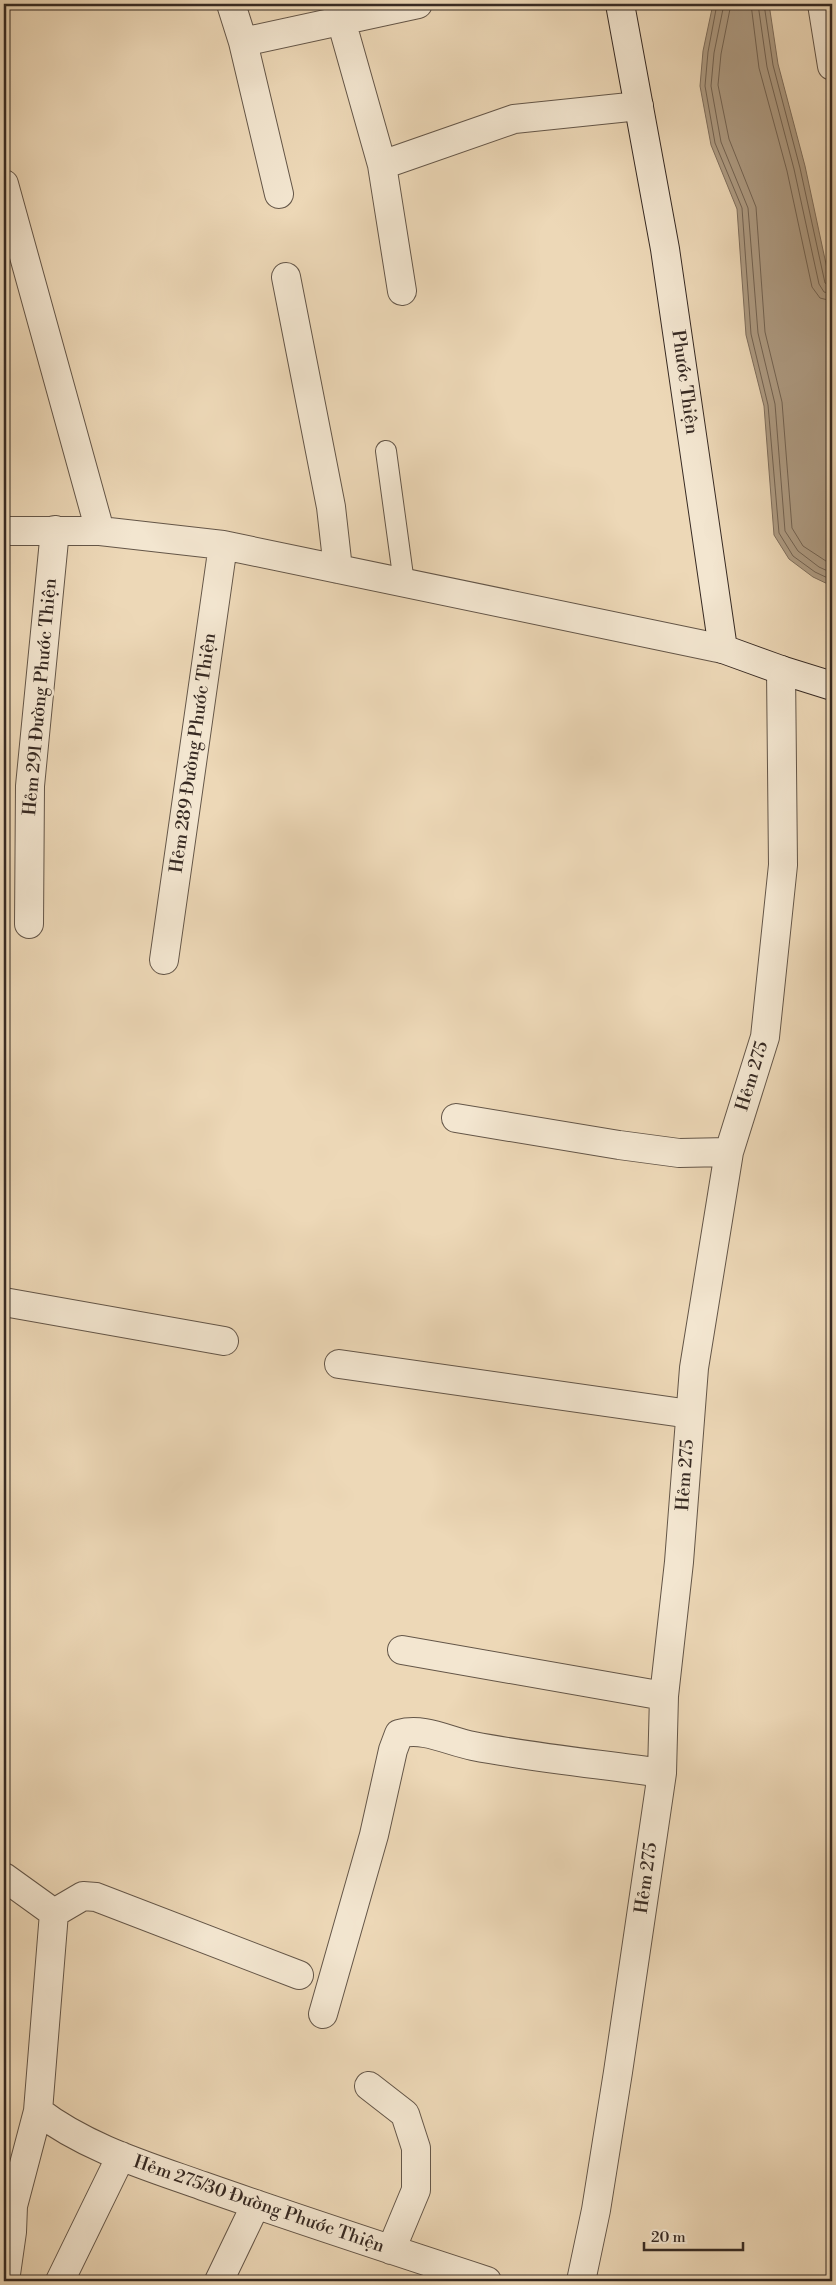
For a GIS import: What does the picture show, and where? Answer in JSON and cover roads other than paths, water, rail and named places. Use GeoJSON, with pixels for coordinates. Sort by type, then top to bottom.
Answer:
{"type":"FeatureCollection","features":[{"type":"Feature","properties":{"kind":"street"},"geometry":{"type":"LineString","coordinates":[[231,4],[279,194]]}},
{"type":"Feature","properties":{"kind":"street"},"geometry":{"type":"LineString","coordinates":[[242,42],[418,4]]}},
{"type":"Feature","properties":{"kind":"street","name":"Phước Thiện"},"geometry":{"type":"LineString","coordinates":[[620,4],[665,249],[723,649]]}},
{"type":"Feature","properties":{"kind":"street"},"geometry":{"type":"LineString","coordinates":[[822,4],[832,66]]}},
{"type":"Feature","properties":{"kind":"street"},"geometry":{"type":"LineString","coordinates":[[341,20],[382,165],[402,291]]}},
{"type":"Feature","properties":{"kind":"street"},"geometry":{"type":"LineString","coordinates":[[382,165],[514,119],[639,106]]}},
{"type":"Feature","properties":{"kind":"street"},"geometry":{"type":"LineString","coordinates":[[4,184],[100,531]]}},
{"type":"Feature","properties":{"kind":"street"},"geometry":{"type":"LineString","coordinates":[[286,277],[330,507],[338,569]]}},
{"type":"Feature","properties":{"kind":"street","name":"Hẻm 291 Đường Phước Thiện"},"geometry":{"type":"LineString","coordinates":[[30,924],[30,786],[55,530]]}},
{"type":"Feature","properties":{"kind":"street"},"geometry":{"type":"LineString","coordinates":[[4,531],[100,531],[222,545],[723,649],[832,686]]}},
{"type":"Feature","properties":{"kind":"street","name":"Hẻm 289 Đường Phước Thiện"},"geometry":{"type":"LineString","coordinates":[[164,960],[222,545]]}},
{"type":"Feature","properties":{"kind":"street","name":"Hẻm 275"},"geometry":{"type":"LineString","coordinates":[[581,2281],[596,2210],[662,1773],[664,1696],[679,1562],[694,1368],[729,1152],[765,1037],[782,864],[781,670]]}},
{"type":"Feature","properties":{"kind":"street"},"geometry":{"type":"LineString","coordinates":[[456,1118],[680,1153],[729,1152]]}},
{"type":"Feature","properties":{"kind":"street"},"geometry":{"type":"LineString","coordinates":[[4,1302],[224,1340]]}},
{"type":"Feature","properties":{"kind":"street"},"geometry":{"type":"LineString","coordinates":[[339,1364],[690,1414]]}},
{"type":"Feature","properties":{"kind":"street"},"geometry":{"type":"LineString","coordinates":[[402,1650],[664,1696]]}},
{"type":"Feature","properties":{"kind":"street"},"geometry":{"type":"LineString","coordinates":[[323,2014],[374,1835],[393,1750],[399,1734],[424,1732],[472,1746],[662,1773]]}},
{"type":"Feature","properties":{"kind":"street"},"geometry":{"type":"LineString","coordinates":[[4,1877],[54,1913]]}},
{"type":"Feature","properties":{"kind":"street"},"geometry":{"type":"LineString","coordinates":[[54,1913],[83,1896],[96,1897],[300,1975]]}},
{"type":"Feature","properties":{"kind":"street"},"geometry":{"type":"LineString","coordinates":[[5,2281],[12,2232],[13,2206],[38,2112],[54,1913]]}},
{"type":"Feature","properties":{"kind":"street"},"geometry":{"type":"LineString","coordinates":[[369,2086],[405,2114],[416,2148],[416,2190],[391,2250]]}},
{"type":"Feature","properties":{"kind":"street","name":"Hẻm 275/30 Đường Phước Thiện"},"geometry":{"type":"LineString","coordinates":[[38,2112],[55,2124],[121,2156],[256,2204],[487,2281]]}},
{"type":"Feature","properties":{"kind":"street"},"geometry":{"type":"LineString","coordinates":[[60,2281],[121,2156]]}},
{"type":"Feature","properties":{"kind":"street"},"geometry":{"type":"LineString","coordinates":[[219,2281],[256,2204]]}},
{"type":"Feature","properties":{"kind":"lane"},"geometry":{"type":"LineString","coordinates":[[386,451],[404,583]]}},
{"type":"Feature","properties":{"kind":"water"},"geometry":{"type":"Polygon","coordinates":[[[713,4],[769,4],[778,64],[805,166],[832,292],[832,586],[813,577],[789,559],[774,535],[764,406],[746,335],[737,209],[711,145],[700,86],[703,51],[713,4]]]}}]}
